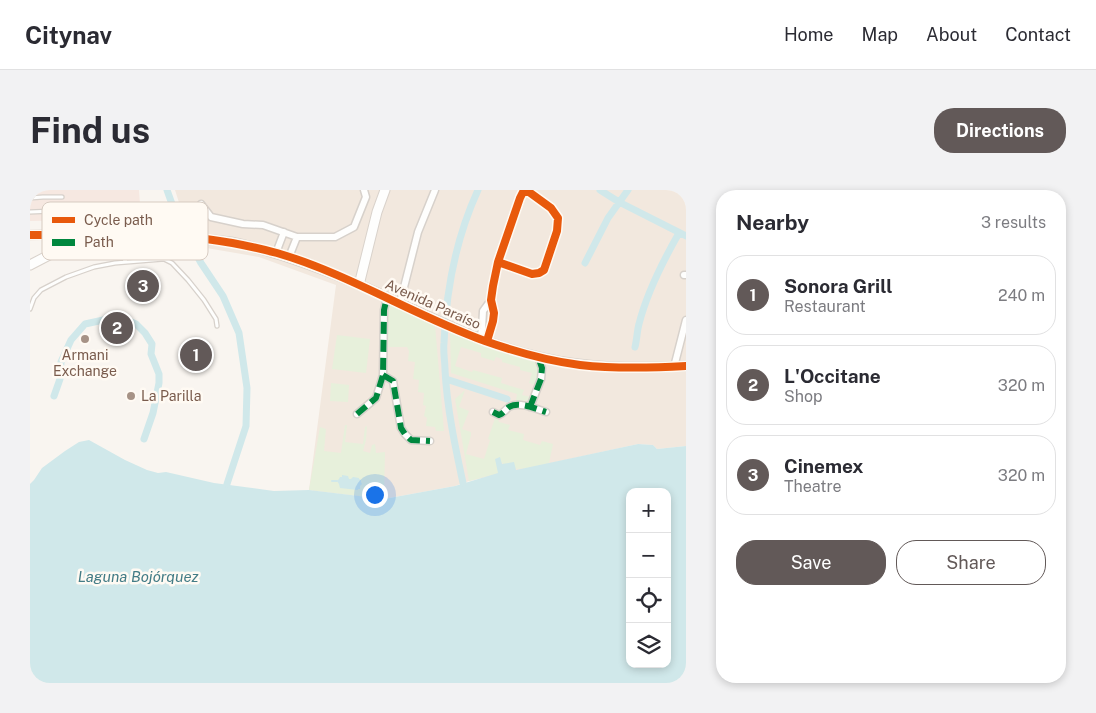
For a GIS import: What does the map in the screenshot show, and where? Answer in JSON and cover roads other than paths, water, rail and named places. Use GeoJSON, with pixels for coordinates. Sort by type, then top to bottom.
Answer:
{"type":"FeatureCollection","features":[{"type":"Feature","properties":{"kind":"street"},"geometry":{"type":"LineString","coordinates":[[208,214],[211,218],[243,224],[263,225],[297,237],[335,237],[354,227],[366,197],[364,190]]}},
{"type":"Feature","properties":{"kind":"street"},"geometry":{"type":"LineString","coordinates":[[359,285],[377,212],[385,190]]}},
{"type":"Feature","properties":{"kind":"street"},"geometry":{"type":"LineString","coordinates":[[400,303],[418,232],[435,190]]}},
{"type":"Feature","properties":{"kind":"street"},"geometry":{"type":"LineString","coordinates":[[483,340],[493,321],[494,313],[491,300],[498,262],[520,198],[523,192],[529,192],[551,208],[558,218],[557,231],[544,270],[532,274],[498,262]]}},
{"type":"Feature","properties":{"kind":"street"},"geometry":{"type":"LineString","coordinates":[[276,253],[284,232]]}},
{"type":"Feature","properties":{"kind":"street"},"geometry":{"type":"LineString","coordinates":[[290,257],[297,237]]}},
{"type":"Feature","properties":{"kind":"street","name":"Avenida Paraíso"},"geometry":{"type":"LineString","coordinates":[[208,238],[290,257],[387,297],[453,328],[483,340],[538,357],[574,364],[611,368],[686,366]]}},
{"type":"Feature","properties":{"kind":"street","name":"Avenida Paraíso"},"geometry":{"type":"LineString","coordinates":[[30,265],[42,259]]}},
{"type":"Feature","properties":{"kind":"street"},"geometry":{"type":"LineString","coordinates":[[357,414],[376,398],[383,374],[384,310],[387,297]]}},
{"type":"Feature","properties":{"kind":"street"},"geometry":{"type":"LineString","coordinates":[[483,340],[483,311],[491,300]]}},
{"type":"Feature","properties":{"kind":"street"},"geometry":{"type":"LineString","coordinates":[[674,367],[686,320]]}},
{"type":"Feature","properties":{"kind":"street"},"geometry":{"type":"LineString","coordinates":[[530,407],[541,378],[542,368],[538,357]]}},
{"type":"Feature","properties":{"kind":"street"},"geometry":{"type":"LineString","coordinates":[[383,374],[393,381],[401,428],[405,434],[411,440],[430,441]]}},
{"type":"Feature","properties":{"kind":"street"},"geometry":{"type":"LineString","coordinates":[[493,412],[499,415],[516,405],[546,412]]}},
{"type":"Feature","properties":{"kind":"lane"},"geometry":{"type":"LineString","coordinates":[[30,198],[62,197]]}},
{"type":"Feature","properties":{"kind":"lane"},"geometry":{"type":"LineString","coordinates":[[30,309],[34,298],[41,290],[66,276],[94,267],[115,263],[151,260]]}},
{"type":"Feature","properties":{"kind":"lane"},"geometry":{"type":"LineString","coordinates":[[166,260],[172,263],[204,300],[216,319],[217,326]]}},
{"type":"Feature","properties":{"kind":"water","name":"Laguna Bojórquez"},"geometry":{"type":"Polygon","coordinates":[[[89,440],[125,460],[158,473],[166,472],[214,483],[274,491],[309,490],[384,499],[455,486],[498,473],[495,459],[500,457],[502,464],[514,462],[516,470],[638,444],[653,445],[657,449],[686,446],[686,683],[30,683],[30,484],[42,468],[79,442],[89,440]]]}},
{"type":"Feature","properties":{"kind":"water"},"geometry":{"type":"Polygon","coordinates":[[[342,475],[348,476],[349,479],[353,477],[359,478],[362,484],[360,489],[340,488],[337,481],[342,475]]]}},
{"type":"Feature","properties":{"kind":"waterway"},"geometry":{"type":"LineString","coordinates":[[167,190],[171,202]]}},
{"type":"Feature","properties":{"kind":"waterway"},"geometry":{"type":"LineString","coordinates":[[463,483],[449,413],[444,346],[445,323],[450,284],[458,246],[478,190]]}},
{"type":"Feature","properties":{"kind":"waterway"},"geometry":{"type":"LineString","coordinates":[[600,190],[619,202],[686,236]]}},
{"type":"Feature","properties":{"kind":"waterway"},"geometry":{"type":"LineString","coordinates":[[585,263],[608,218],[628,190]]}},
{"type":"Feature","properties":{"kind":"waterway"},"geometry":{"type":"LineString","coordinates":[[635,347],[638,327],[646,300],[661,266],[679,233]]}},
{"type":"Feature","properties":{"kind":"waterway"},"geometry":{"type":"LineString","coordinates":[[199,260],[223,296],[239,333],[247,388],[246,426],[227,484]]}},
{"type":"Feature","properties":{"kind":"waterway"},"geometry":{"type":"LineString","coordinates":[[54,396],[60,379],[61,362],[71,340],[85,324],[122,318],[136,324],[152,344],[151,354],[159,374],[153,413],[144,439]]}},
{"type":"Feature","properties":{"kind":"waterway"},"geometry":{"type":"LineString","coordinates":[[446,379],[507,399]]}},
{"type":"Feature","properties":{"kind":"waterway"},"geometry":{"type":"LineString","coordinates":[[332,481],[337,481]]}},
{"type":"Feature","properties":{"kind":"place","name":"Cinemex"},"geometry":{"type":"Point","coordinates":[143,286]}},
{"type":"Feature","properties":{"kind":"place","name":"L'Occitane"},"geometry":{"type":"Point","coordinates":[117,328]}},
{"type":"Feature","properties":{"kind":"place","name":"Armani Exchange"},"geometry":{"type":"Point","coordinates":[85,339]}},
{"type":"Feature","properties":{"kind":"place","name":"Sonora Grill"},"geometry":{"type":"Point","coordinates":[196,355]}},
{"type":"Feature","properties":{"kind":"place","name":"La Parilla"},"geometry":{"type":"Point","coordinates":[131,396]}}]}
